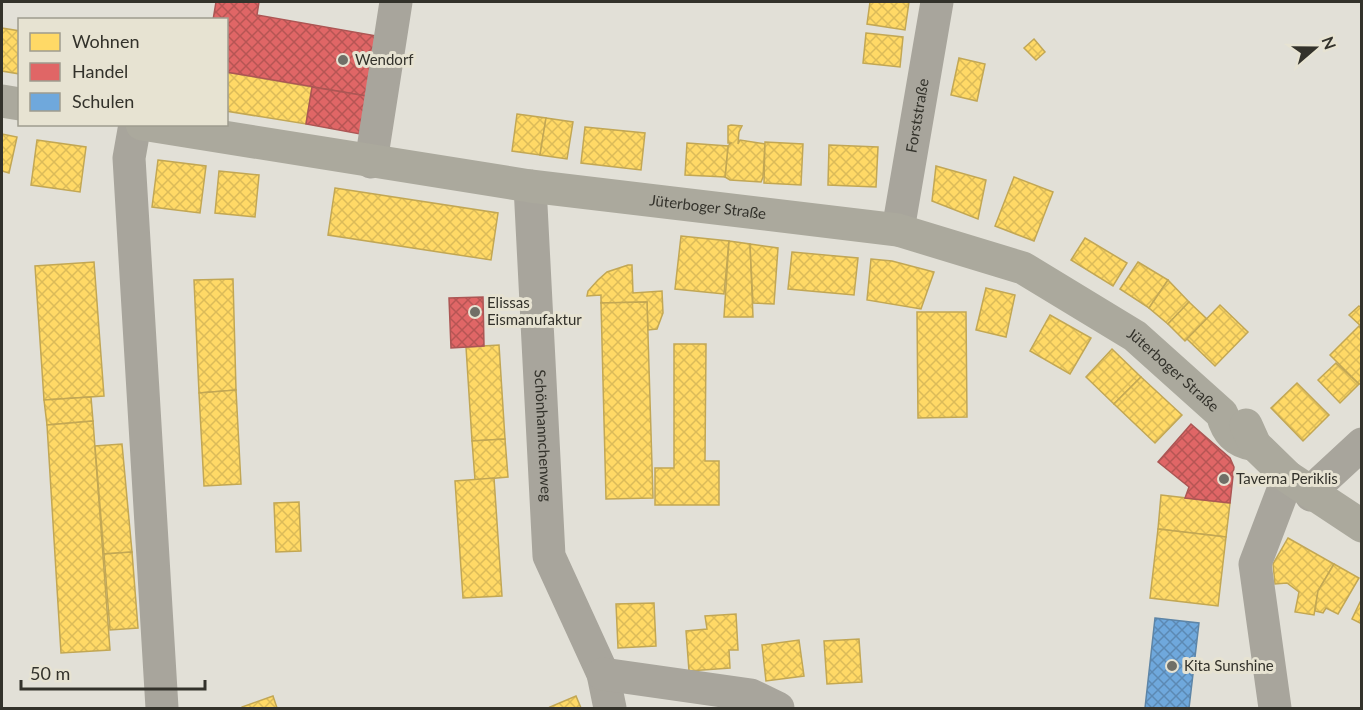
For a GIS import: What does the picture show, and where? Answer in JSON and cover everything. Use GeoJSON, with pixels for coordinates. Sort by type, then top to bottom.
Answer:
{"type":"FeatureCollection","features":[{"type":"Feature","properties":{"kind":"main road"},"geometry":{"type":"LineString","coordinates":[[2,101],[18,104]]}},
{"type":"Feature","properties":{"kind":"main road","name":"Jüterboger Straße"},"geometry":{"type":"LineString","coordinates":[[154,126],[530,186],[898,230],[1023,268],[1136,336],[1222,414],[1225,425],[1232,436],[1243,443],[1255,445],[1300,486],[1362,526]]}},
{"type":"Feature","properties":{"kind":"street"},"geometry":{"type":"LineString","coordinates":[[371,162],[396,2]]}},
{"type":"Feature","properties":{"kind":"street","name":"Forststraße"},"geometry":{"type":"LineString","coordinates":[[898,230],[937,2]]}},
{"type":"Feature","properties":{"kind":"street"},"geometry":{"type":"LineString","coordinates":[[135,126],[129,158],[162,708]]}},
{"type":"Feature","properties":{"kind":"street","name":"Schönhannchenweg"},"geometry":{"type":"LineString","coordinates":[[530,186],[549,556],[603,674],[610,708]]}},
{"type":"Feature","properties":{"kind":"street"},"geometry":{"type":"LineString","coordinates":[[1275,708],[1255,564],[1300,486],[1322,481],[1362,444]]}},
{"type":"Feature","properties":{"kind":"street"},"geometry":{"type":"LineString","coordinates":[[603,674],[751,695],[778,708]]}},
{"type":"Feature","properties":{"kind":"building: Wohnen"},"geometry":{"type":"Polygon","coordinates":[[[870,2],[909,2],[905,30],[867,24],[870,2]]]}},
{"type":"Feature","properties":{"kind":"building: Wohnen"},"geometry":{"type":"Polygon","coordinates":[[[2,28],[18,31],[18,74],[2,71],[2,28]]]}},
{"type":"Feature","properties":{"kind":"building: Wohnen"},"geometry":{"type":"Polygon","coordinates":[[[866,33],[903,37],[900,67],[863,63],[866,33]]]}},
{"type":"Feature","properties":{"kind":"building: Wohnen"},"geometry":{"type":"Polygon","coordinates":[[[1034,39],[1045,52],[1036,60],[1024,48],[1034,39]]]}},
{"type":"Feature","properties":{"kind":"building: Wohnen"},"geometry":{"type":"Polygon","coordinates":[[[959,58],[985,64],[977,101],[951,95],[959,58]]]}},
{"type":"Feature","properties":{"kind":"building: Wohnen"},"geometry":{"type":"Polygon","coordinates":[[[228,72],[312,87],[306,124],[228,111],[228,72]]]}},
{"type":"Feature","properties":{"kind":"building: Wohnen"},"geometry":{"type":"Polygon","coordinates":[[[517,114],[546,118],[540,155],[512,151],[517,114]]]}},
{"type":"Feature","properties":{"kind":"building: Wohnen"},"geometry":{"type":"Polygon","coordinates":[[[546,118],[573,122],[567,159],[540,155],[546,118]]]}},
{"type":"Feature","properties":{"kind":"building: Wohnen"},"geometry":{"type":"Polygon","coordinates":[[[728,126],[742,126],[738,144],[740,140],[765,144],[761,182],[730,180],[725,177],[728,146],[731,143],[728,143],[728,126]]]}},
{"type":"Feature","properties":{"kind":"building: Wohnen"},"geometry":{"type":"Polygon","coordinates":[[[585,127],[645,133],[641,170],[581,163],[585,127]]]}},
{"type":"Feature","properties":{"kind":"building: Wohnen"},"geometry":{"type":"Polygon","coordinates":[[[2,134],[17,137],[9,173],[2,171],[2,134]]]}},
{"type":"Feature","properties":{"kind":"building: Wohnen"},"geometry":{"type":"Polygon","coordinates":[[[37,140],[86,147],[80,192],[31,185],[37,140]]]}},
{"type":"Feature","properties":{"kind":"building: Wohnen"},"geometry":{"type":"Polygon","coordinates":[[[765,142],[803,144],[801,185],[764,183],[765,142]]]}},
{"type":"Feature","properties":{"kind":"building: Wohnen"},"geometry":{"type":"Polygon","coordinates":[[[687,143],[728,146],[725,177],[685,175],[687,143]]]}},
{"type":"Feature","properties":{"kind":"building: Wohnen"},"geometry":{"type":"Polygon","coordinates":[[[829,145],[878,147],[876,187],[828,185],[829,145]]]}},
{"type":"Feature","properties":{"kind":"building: Wohnen"},"geometry":{"type":"Polygon","coordinates":[[[158,160],[206,166],[200,213],[152,207],[158,160]]]}},
{"type":"Feature","properties":{"kind":"building: Wohnen"},"geometry":{"type":"Polygon","coordinates":[[[936,166],[986,180],[978,219],[932,201],[936,166]]]}},
{"type":"Feature","properties":{"kind":"building: Wohnen"},"geometry":{"type":"Polygon","coordinates":[[[219,171],[259,175],[255,217],[215,213],[219,171]]]}},
{"type":"Feature","properties":{"kind":"building: Wohnen"},"geometry":{"type":"Polygon","coordinates":[[[1014,177],[1053,192],[1034,241],[995,226],[1014,177]]]}},
{"type":"Feature","properties":{"kind":"building: Wohnen"},"geometry":{"type":"Polygon","coordinates":[[[335,188],[498,213],[491,260],[328,235],[335,188]]]}},
{"type":"Feature","properties":{"kind":"building: Wohnen"},"geometry":{"type":"Polygon","coordinates":[[[681,236],[729,241],[724,294],[675,289],[681,236]]]}},
{"type":"Feature","properties":{"kind":"building: Wohnen"},"geometry":{"type":"Polygon","coordinates":[[[1085,238],[1127,263],[1113,286],[1071,260],[1085,238]]]}},
{"type":"Feature","properties":{"kind":"building: Wohnen"},"geometry":{"type":"Polygon","coordinates":[[[729,241],[750,244],[753,317],[724,317],[729,241]]]}},
{"type":"Feature","properties":{"kind":"building: Wohnen"},"geometry":{"type":"Polygon","coordinates":[[[750,244],[778,248],[774,304],[753,303],[750,244]]]}},
{"type":"Feature","properties":{"kind":"building: Wohnen"},"geometry":{"type":"Polygon","coordinates":[[[792,252],[858,258],[854,295],[788,289],[792,252]]]}},
{"type":"Feature","properties":{"kind":"building: Wohnen"},"geometry":{"type":"Polygon","coordinates":[[[871,259],[892,261],[934,272],[921,309],[867,300],[871,259]]]}},
{"type":"Feature","properties":{"kind":"building: Wohnen"},"geometry":{"type":"Polygon","coordinates":[[[94,262],[104,396],[44,400],[35,266],[94,262]]]}},
{"type":"Feature","properties":{"kind":"building: Wohnen"},"geometry":{"type":"Polygon","coordinates":[[[1138,262],[1168,280],[1149,308],[1120,289],[1138,262]]]}},
{"type":"Feature","properties":{"kind":"building: Wohnen"},"geometry":{"type":"Polygon","coordinates":[[[632,265],[633,293],[662,291],[663,313],[657,329],[648,330],[647,302],[601,303],[601,295],[587,296],[588,291],[607,272],[632,265]]]}},
{"type":"Feature","properties":{"kind":"building: Wohnen"},"geometry":{"type":"Polygon","coordinates":[[[233,279],[236,390],[199,393],[194,280],[233,279]]]}},
{"type":"Feature","properties":{"kind":"building: Wohnen"},"geometry":{"type":"Polygon","coordinates":[[[1168,280],[1189,302],[1168,324],[1149,308],[1168,280]]]}},
{"type":"Feature","properties":{"kind":"building: Wohnen"},"geometry":{"type":"Polygon","coordinates":[[[986,288],[1015,295],[1006,337],[976,330],[986,288]]]}},
{"type":"Feature","properties":{"kind":"building: Wohnen"},"geometry":{"type":"Polygon","coordinates":[[[647,302],[653,498],[606,499],[601,303],[647,302]]]}},
{"type":"Feature","properties":{"kind":"building: Wohnen"},"geometry":{"type":"Polygon","coordinates":[[[1189,302],[1207,319],[1185,341],[1168,324],[1189,302]]]}},
{"type":"Feature","properties":{"kind":"building: Wohnen"},"geometry":{"type":"Polygon","coordinates":[[[1220,305],[1248,332],[1215,366],[1187,339],[1220,305]]]}},
{"type":"Feature","properties":{"kind":"building: Wohnen"},"geometry":{"type":"Polygon","coordinates":[[[1359,306],[1362,308],[1362,327],[1349,315],[1359,306]]]}},
{"type":"Feature","properties":{"kind":"building: Wohnen"},"geometry":{"type":"Polygon","coordinates":[[[917,312],[966,312],[967,417],[918,418],[917,312]]]}},
{"type":"Feature","properties":{"kind":"building: Wohnen"},"geometry":{"type":"Polygon","coordinates":[[[1050,315],[1091,338],[1070,374],[1030,351],[1050,315]]]}},
{"type":"Feature","properties":{"kind":"building: Wohnen"},"geometry":{"type":"Polygon","coordinates":[[[1359,326],[1362,329],[1362,382],[1359,384],[1330,355],[1359,326]]]}},
{"type":"Feature","properties":{"kind":"building: Wohnen"},"geometry":{"type":"Polygon","coordinates":[[[674,344],[706,344],[705,461],[719,461],[719,505],[655,505],[655,468],[674,468],[674,344]]]}},
{"type":"Feature","properties":{"kind":"building: Wohnen"},"geometry":{"type":"Polygon","coordinates":[[[499,345],[505,439],[472,441],[466,347],[499,345]]]}},
{"type":"Feature","properties":{"kind":"building: Wohnen"},"geometry":{"type":"Polygon","coordinates":[[[1112,349],[1141,377],[1114,404],[1086,377],[1112,349]]]}},
{"type":"Feature","properties":{"kind":"building: Wohnen"},"geometry":{"type":"Polygon","coordinates":[[[1336,363],[1359,384],[1340,403],[1318,380],[1336,363]]]}},
{"type":"Feature","properties":{"kind":"building: Wohnen"},"geometry":{"type":"Polygon","coordinates":[[[1141,377],[1182,415],[1155,443],[1114,404],[1141,377]]]}},
{"type":"Feature","properties":{"kind":"building: Wohnen"},"geometry":{"type":"Polygon","coordinates":[[[1297,383],[1329,415],[1303,441],[1271,408],[1297,383]]]}},
{"type":"Feature","properties":{"kind":"building: Wohnen"},"geometry":{"type":"Polygon","coordinates":[[[236,390],[241,484],[204,486],[199,393],[236,390]]]}},
{"type":"Feature","properties":{"kind":"building: Wohnen"},"geometry":{"type":"Polygon","coordinates":[[[91,397],[93,421],[47,425],[44,400],[91,397]]]}},
{"type":"Feature","properties":{"kind":"building: Wohnen"},"geometry":{"type":"Polygon","coordinates":[[[93,421],[110,650],[61,653],[47,425],[93,421]]]}},
{"type":"Feature","properties":{"kind":"building: Wohnen"},"geometry":{"type":"Polygon","coordinates":[[[505,439],[508,477],[475,480],[472,441],[505,439]]]}},
{"type":"Feature","properties":{"kind":"building: Wohnen"},"geometry":{"type":"Polygon","coordinates":[[[122,444],[132,552],[104,554],[95,446],[122,444]]]}},
{"type":"Feature","properties":{"kind":"building: Wohnen"},"geometry":{"type":"Polygon","coordinates":[[[494,478],[502,596],[463,598],[455,481],[494,478]]]}},
{"type":"Feature","properties":{"kind":"building: Wohnen"},"geometry":{"type":"Polygon","coordinates":[[[1161,495],[1230,503],[1226,537],[1158,529],[1161,495]]]}},
{"type":"Feature","properties":{"kind":"building: Wohnen"},"geometry":{"type":"Polygon","coordinates":[[[299,502],[301,551],[276,552],[274,503],[299,502]]]}},
{"type":"Feature","properties":{"kind":"building: Wohnen"},"geometry":{"type":"Polygon","coordinates":[[[1158,529],[1226,537],[1218,606],[1150,598],[1158,529]]]}},
{"type":"Feature","properties":{"kind":"building: Wohnen"},"geometry":{"type":"Polygon","coordinates":[[[1288,538],[1334,564],[1318,591],[1314,615],[1295,612],[1299,592],[1287,583],[1275,584],[1273,564],[1288,538]]]}},
{"type":"Feature","properties":{"kind":"building: Wohnen"},"geometry":{"type":"Polygon","coordinates":[[[132,552],[138,628],[110,630],[104,554],[132,552]]]}},
{"type":"Feature","properties":{"kind":"building: Wohnen"},"geometry":{"type":"Polygon","coordinates":[[[1334,564],[1359,578],[1338,614],[1326,608],[1323,613],[1315,611],[1318,591],[1334,564]]]}},
{"type":"Feature","properties":{"kind":"building: Wohnen"},"geometry":{"type":"Polygon","coordinates":[[[1362,598],[1362,624],[1352,619],[1362,598]]]}},
{"type":"Feature","properties":{"kind":"building: Wohnen"},"geometry":{"type":"Polygon","coordinates":[[[654,603],[656,646],[618,648],[616,604],[654,603]]]}},
{"type":"Feature","properties":{"kind":"building: Wohnen"},"geometry":{"type":"Polygon","coordinates":[[[736,614],[738,650],[729,650],[730,668],[689,671],[686,631],[707,629],[705,616],[736,614]]]}},
{"type":"Feature","properties":{"kind":"building: Wohnen"},"geometry":{"type":"Polygon","coordinates":[[[859,639],[862,682],[827,684],[824,641],[859,639]]]}},
{"type":"Feature","properties":{"kind":"building: Wohnen"},"geometry":{"type":"Polygon","coordinates":[[[799,640],[804,676],[766,681],[762,645],[799,640]]]}},
{"type":"Feature","properties":{"kind":"building: Wohnen"},"geometry":{"type":"Polygon","coordinates":[[[273,696],[277,708],[242,708],[242,707],[273,696]]]}},
{"type":"Feature","properties":{"kind":"building: Wohnen"},"geometry":{"type":"Polygon","coordinates":[[[576,696],[581,708],[550,707],[576,696]]]}},
{"type":"Feature","properties":{"kind":"building: Handel"},"geometry":{"type":"Polygon","coordinates":[[[216,2],[259,2],[257,15],[377,36],[367,96],[228,72],[228,18],[213,18],[216,2]]]}},
{"type":"Feature","properties":{"kind":"building: Handel"},"geometry":{"type":"Polygon","coordinates":[[[312,87],[367,96],[360,134],[306,124],[312,87]]]}},
{"type":"Feature","properties":{"kind":"building: Handel"},"geometry":{"type":"Polygon","coordinates":[[[483,297],[484,346],[451,348],[449,298],[483,297]]]}},
{"type":"Feature","properties":{"kind":"building: Handel"},"geometry":{"type":"Polygon","coordinates":[[[1191,424],[1230,458],[1234,467],[1230,503],[1185,498],[1189,487],[1158,462],[1191,424]]]}},
{"type":"Feature","properties":{"kind":"building: Schulen","name":"Kita Sunshine"},"geometry":{"type":"Polygon","coordinates":[[[1155,618],[1199,623],[1189,708],[1145,708],[1155,618]]]}},
{"type":"Feature","properties":{"kind":"place","name":"Wendorf"},"geometry":{"type":"Point","coordinates":[343,60]}},
{"type":"Feature","properties":{"kind":"place","name":"Elissas Eismanufaktur"},"geometry":{"type":"Point","coordinates":[475,312]}},
{"type":"Feature","properties":{"kind":"place","name":"Taverna Periklis"},"geometry":{"type":"Point","coordinates":[1224,479]}},
{"type":"Feature","properties":{"kind":"place","name":"Kita Sunshine"},"geometry":{"type":"Point","coordinates":[1172,666]}}]}
